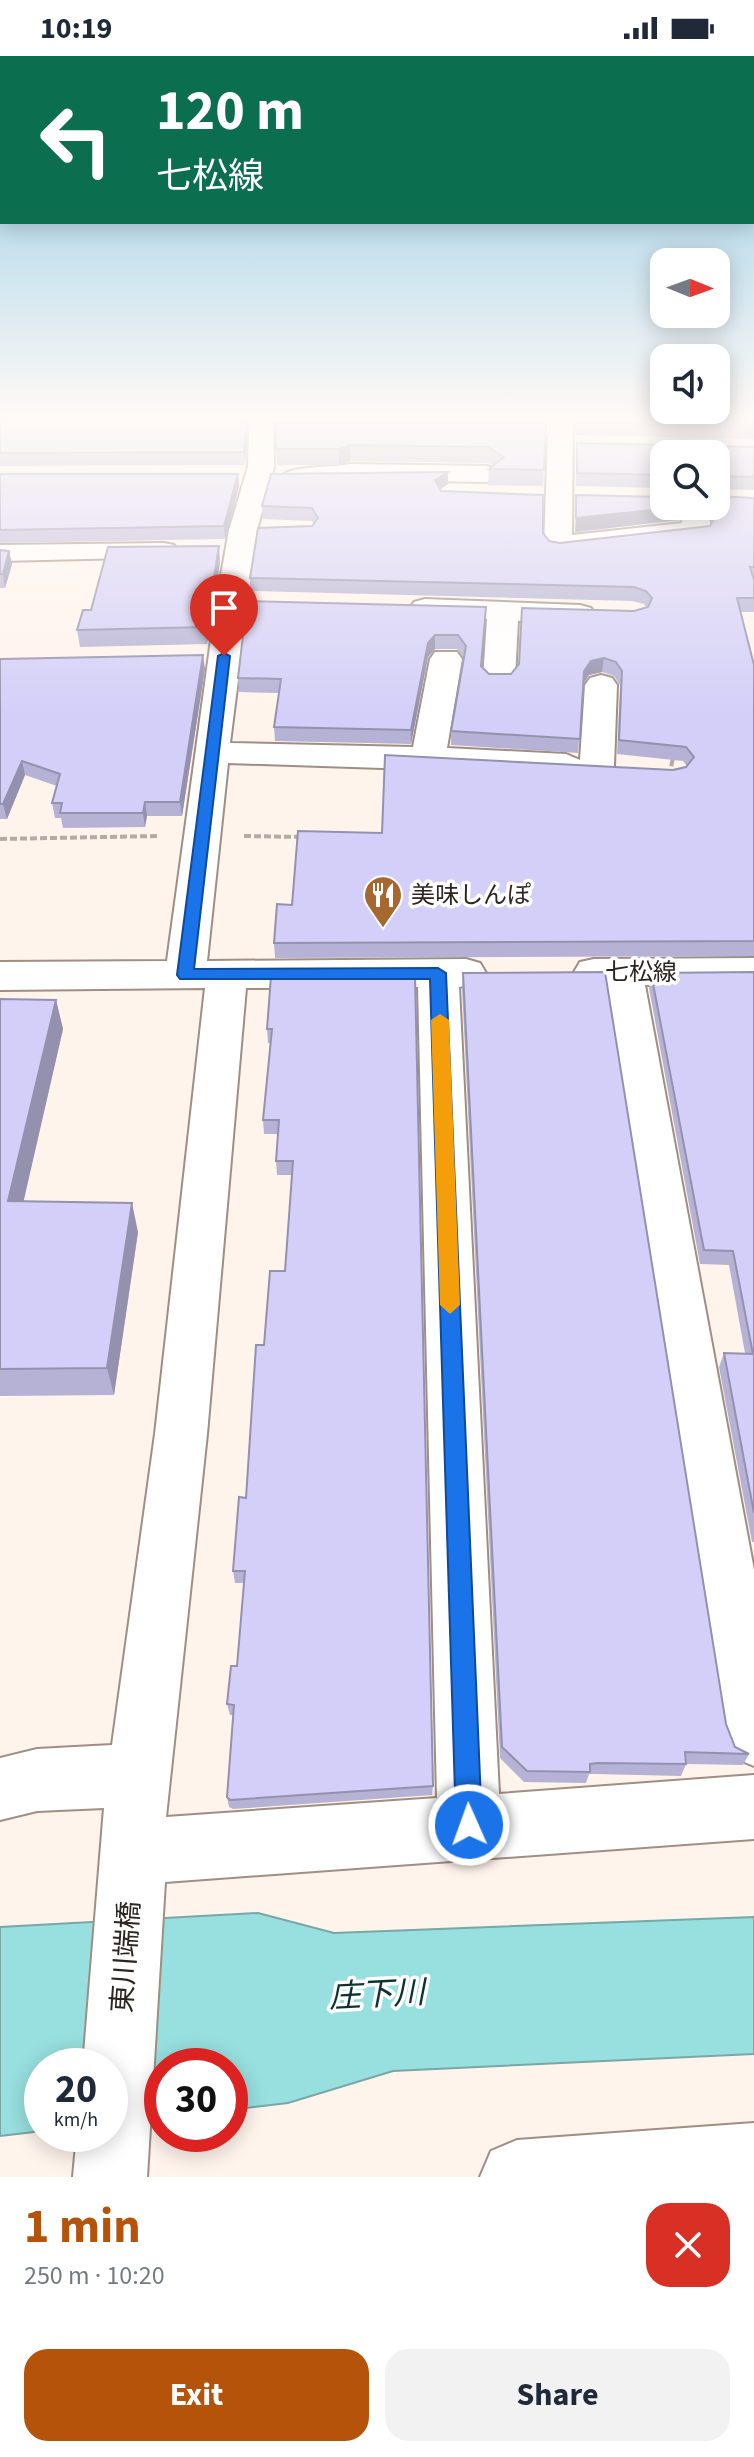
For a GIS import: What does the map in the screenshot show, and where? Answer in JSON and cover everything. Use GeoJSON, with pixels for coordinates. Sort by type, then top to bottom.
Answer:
{"type":"FeatureCollection","features":[{"type":"Feature","properties":{"kind":"street","name":"東川端橋"},"geometry":{"type":"LineString","coordinates":[[110,2177],[131,1866],[142,1775],[206,975],[202,835],[213,753],[208,657],[246,603],[231,542],[235,516]]}},
{"type":"Feature","properties":{"kind":"street"},"geometry":{"type":"LineString","coordinates":[[558,516],[555,558],[697,530],[696,520]]}},
{"type":"Feature","properties":{"kind":"street"},"geometry":{"type":"LineString","coordinates":[[0,553],[231,542]]}},
{"type":"Feature","properties":{"kind":"street"},"geometry":{"type":"LineString","coordinates":[[398,606],[607,614]]}},
{"type":"Feature","properties":{"kind":"street"},"geometry":{"type":"LineString","coordinates":[[499,678],[503,612]]}},
{"type":"Feature","properties":{"kind":"street"},"geometry":{"type":"LineString","coordinates":[[428,757],[446,659]]}},
{"type":"Feature","properties":{"kind":"street"},"geometry":{"type":"LineString","coordinates":[[213,753],[428,757],[612,767],[601,685]]}},
{"type":"Feature","properties":{"kind":"street","name":"七松線"},"geometry":{"type":"LineString","coordinates":[[561,972],[754,971]]}},
{"type":"Feature","properties":{"kind":"street"},"geometry":{"type":"LineString","coordinates":[[623,972],[754,1735]]}},
{"type":"Feature","properties":{"kind":"street"},"geometry":{"type":"LineString","coordinates":[[438,973],[469,1825]]}},
{"type":"Feature","properties":{"kind":"street"},"geometry":{"type":"LineString","coordinates":[[0,976],[500,973]]}},
{"type":"Feature","properties":{"kind":"street"},"geometry":{"type":"LineString","coordinates":[[0,1789],[37,1780],[142,1775]]}},
{"type":"Feature","properties":{"kind":"street"},"geometry":{"type":"LineString","coordinates":[[131,1866],[469,1825],[754,1807]]}},
{"type":"Feature","properties":{"kind":"street"},"geometry":{"type":"LineString","coordinates":[[559,2175],[754,2160]]}},
{"type":"Feature","properties":{"kind":"path"},"geometry":{"type":"LineString","coordinates":[[667,784],[676,742]]}},
{"type":"Feature","properties":{"kind":"path"},"geometry":{"type":"LineString","coordinates":[[0,839],[202,835],[311,837]]}},
{"type":"Feature","properties":{"kind":"water","name":"庄下川"},"geometry":{"type":"Polygon","coordinates":[[[258,1913],[334,1933],[754,1917],[754,2054],[393,2071],[288,2103],[248,2108],[248,2048],[144,2048],[144,2120],[128,2121],[128,2048],[24,2048],[24,2133],[0,2136],[0,1927],[258,1913]]]}},
{"type":"Feature","properties":{"kind":"building"},"geometry":{"type":"Polygon","coordinates":[[[0,516],[227,516],[224,526],[0,530],[0,516]]]}},
{"type":"Feature","properties":{"kind":"building"},"geometry":{"type":"Polygon","coordinates":[[[317,516],[543,516],[543,533],[549,541],[560,543],[710,526],[714,520],[730,520],[730,516],[754,516],[754,567],[750,567],[754,598],[737,598],[754,665],[754,941],[274,943],[277,904],[292,905],[298,831],[382,833],[385,755],[673,770],[686,767],[694,757],[686,747],[619,740],[622,671],[616,662],[604,658],[591,661],[584,671],[580,739],[451,731],[466,646],[458,635],[435,635],[428,643],[411,730],[274,727],[281,679],[238,678],[247,601],[486,607],[481,666],[489,674],[511,674],[519,664],[522,608],[634,611],[648,607],[652,598],[646,591],[634,587],[250,578],[258,528],[312,526],[317,516]]]}},
{"type":"Feature","properties":{"kind":"building"},"geometry":{"type":"Polygon","coordinates":[[[219,546],[206,627],[77,630],[83,610],[91,610],[108,547],[219,546]]]}},
{"type":"Feature","properties":{"kind":"building"},"geometry":{"type":"Polygon","coordinates":[[[0,550],[9,551],[3,574],[0,574],[0,550]]]}},
{"type":"Feature","properties":{"kind":"building"},"geometry":{"type":"Polygon","coordinates":[[[203,655],[180,802],[145,802],[143,813],[60,813],[62,803],[52,803],[60,774],[22,761],[3,804],[0,804],[0,659],[203,655]]]}},
{"type":"Feature","properties":{"kind":"building"},"geometry":{"type":"Polygon","coordinates":[[[605,972],[726,1724],[735,1747],[749,1754],[685,1752],[686,1764],[598,1763],[590,1764],[590,1772],[527,1771],[502,1747],[463,973],[605,972]]]}},
{"type":"Feature","properties":{"kind":"building"},"geometry":{"type":"Polygon","coordinates":[[[754,972],[754,1513],[724,1353],[753,1354],[733,1251],[704,1250],[651,973],[754,972]]]}},
{"type":"Feature","properties":{"kind":"building"},"geometry":{"type":"Polygon","coordinates":[[[271,976],[415,976],[433,1786],[230,1800],[227,1797],[234,1705],[227,1704],[231,1666],[237,1666],[245,1571],[233,1571],[239,1497],[246,1498],[256,1345],[264,1345],[270,1271],[285,1271],[293,1161],[276,1161],[279,1120],[263,1120],[272,1029],[267,1029],[271,976]]]}},
{"type":"Feature","properties":{"kind":"building"},"geometry":{"type":"Polygon","coordinates":[[[0,999],[56,1000],[8,1201],[132,1203],[107,1368],[0,1369],[0,999]]]}},
{"type":"Feature","properties":{"kind":"slow traffic"},"geometry":{"type":"LineString","coordinates":[[440,1020],[450,1305]]}},
{"type":"Feature","properties":{"kind":"place","name":"美味しんぽ"},"geometry":{"type":"Point","coordinates":[383,929]}},
{"type":"Feature","properties":{"kind":"route"},"geometry":{"type":"LineString","coordinates":[[224,656],[185,975],[438,973],[469,1825]]}}]}
